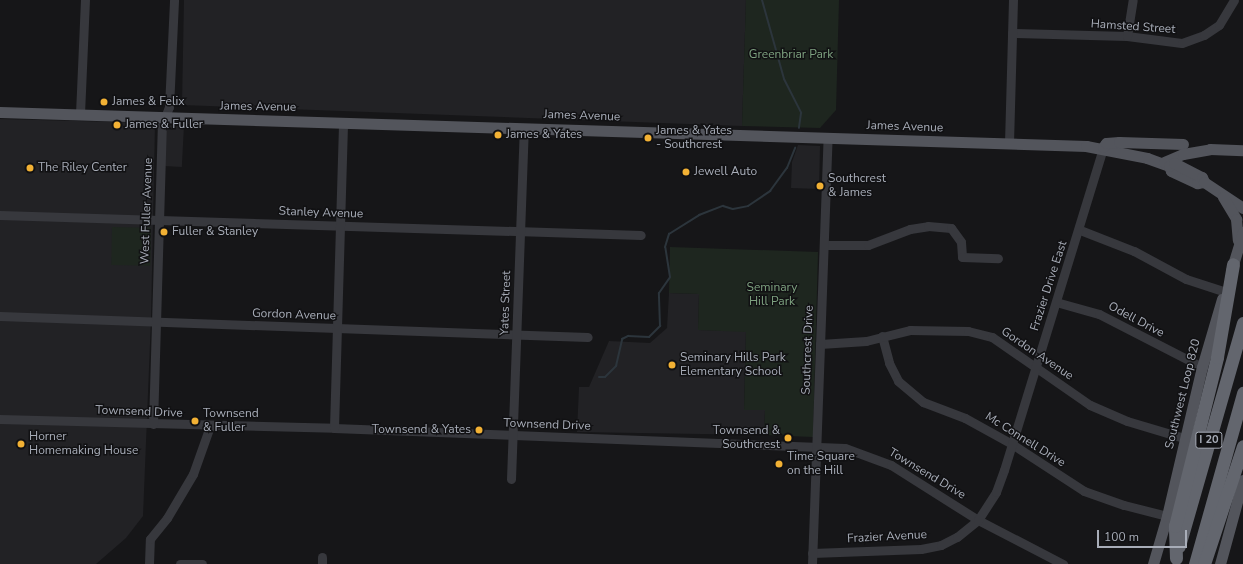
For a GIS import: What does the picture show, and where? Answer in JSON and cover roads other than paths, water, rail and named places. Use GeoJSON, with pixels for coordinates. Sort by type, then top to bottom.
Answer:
{"type":"FeatureCollection","features":[{"type":"Feature","properties":{"kind":"highway"},"geometry":{"type":"LineString","coordinates":[[1175,561],[1175,526],[1218,350],[1234,262]]}},
{"type":"Feature","properties":{"kind":"highway","name":"I 20"},"geometry":{"type":"LineString","coordinates":[[1175,561],[1243,323]]}},
{"type":"Feature","properties":{"kind":"highway","name":"I 20"},"geometry":{"type":"LineString","coordinates":[[1195,564],[1243,393]]}},
{"type":"Feature","properties":{"kind":"highway"},"geometry":{"type":"LineString","coordinates":[[1204,564],[1243,446]]}},
{"type":"Feature","properties":{"kind":"main road","name":"James Avenue"},"geometry":{"type":"LineString","coordinates":[[0,112],[1008,143],[1103,148],[1164,165]]}},
{"type":"Feature","properties":{"kind":"main road"},"geometry":{"type":"LineString","coordinates":[[1103,148],[1106,144],[1119,142],[1203,145],[1210,149]]}},
{"type":"Feature","properties":{"kind":"main road"},"geometry":{"type":"LineString","coordinates":[[1164,165],[1168,150],[1183,144]]}},
{"type":"Feature","properties":{"kind":"main road"},"geometry":{"type":"LineString","coordinates":[[1164,165],[1183,154],[1210,149],[1243,150]]}},
{"type":"Feature","properties":{"kind":"main road"},"geometry":{"type":"LineString","coordinates":[[1164,165],[1171,171],[1197,183],[1204,182],[1243,208]]}},
{"type":"Feature","properties":{"kind":"main road"},"geometry":{"type":"LineString","coordinates":[[1217,191],[1227,202],[1236,219],[1241,247]]}},
{"type":"Feature","properties":{"kind":"main road"},"geometry":{"type":"LineString","coordinates":[[1241,247],[1243,232]]}},
{"type":"Feature","properties":{"kind":"main road","name":"Southwest Loop 820"},"geometry":{"type":"LineString","coordinates":[[1153,564],[1167,516],[1184,438],[1202,367],[1224,291],[1241,247]]}},
{"type":"Feature","properties":{"kind":"main road"},"geometry":{"type":"LineString","coordinates":[[1220,564],[1243,480]]}},
{"type":"Feature","properties":{"kind":"street"},"geometry":{"type":"LineString","coordinates":[[80,114],[85,0]]}},
{"type":"Feature","properties":{"kind":"street","name":"West Fuller Avenue"},"geometry":{"type":"LineString","coordinates":[[153,424],[162,125],[169,107],[174,0]]}},
{"type":"Feature","properties":{"kind":"street"},"geometry":{"type":"LineString","coordinates":[[1008,143],[1013,0]]}},
{"type":"Feature","properties":{"kind":"street"},"geometry":{"type":"LineString","coordinates":[[1127,36],[1133,0]]}},
{"type":"Feature","properties":{"kind":"street","name":"Hamsted Street"},"geometry":{"type":"LineString","coordinates":[[1012,33],[1127,36],[1182,43],[1191,40],[1219,25],[1234,0]]}},
{"type":"Feature","properties":{"kind":"street"},"geometry":{"type":"LineString","coordinates":[[334,428],[343,123]]}},
{"type":"Feature","properties":{"kind":"street","name":"Yates Street"},"geometry":{"type":"LineString","coordinates":[[511,479],[524,128]]}},
{"type":"Feature","properties":{"kind":"street","name":"Southcrest Drive"},"geometry":{"type":"LineString","coordinates":[[812,564],[828,137]]}},
{"type":"Feature","properties":{"kind":"street","name":"Frazier Drive East"},"geometry":{"type":"LineString","coordinates":[[978,520],[996,492],[1080,230],[1103,148]]}},
{"type":"Feature","properties":{"kind":"street","name":"Stanley Avenue"},"geometry":{"type":"LineString","coordinates":[[0,215],[641,235]]}},
{"type":"Feature","properties":{"kind":"street"},"geometry":{"type":"LineString","coordinates":[[824,245],[868,245],[910,228],[928,226],[952,228],[961,242],[962,257],[998,258]]}},
{"type":"Feature","properties":{"kind":"street"},"geometry":{"type":"LineString","coordinates":[[1080,230],[1134,251],[1186,279],[1224,291]]}},
{"type":"Feature","properties":{"kind":"street","name":"Odell Drive"},"geometry":{"type":"LineString","coordinates":[[1056,302],[1099,314],[1202,367]]}},
{"type":"Feature","properties":{"kind":"street","name":"Gordon Avenue"},"geometry":{"type":"LineString","coordinates":[[0,316],[588,337]]}},
{"type":"Feature","properties":{"kind":"street","name":"Gordon Avenue"},"geometry":{"type":"LineString","coordinates":[[820,344],[866,341],[910,330],[968,331],[992,338],[1102,412],[1184,438]]}},
{"type":"Feature","properties":{"kind":"street","name":"Mc Connell Drive"},"geometry":{"type":"LineString","coordinates":[[882,336],[892,369],[898,381],[923,402],[965,418],[1012,444],[1084,491],[1124,505],[1167,516]]}},
{"type":"Feature","properties":{"kind":"street","name":"Townsend Drive"},"geometry":{"type":"LineString","coordinates":[[0,418],[210,426],[334,428],[844,448],[876,457],[978,520],[1063,564]]}},
{"type":"Feature","properties":{"kind":"street"},"geometry":{"type":"LineString","coordinates":[[149,564],[150,539],[167,518],[193,474],[210,426]]}},
{"type":"Feature","properties":{"kind":"street","name":"Frazier Avenue"},"geometry":{"type":"LineString","coordinates":[[812,553],[920,549],[941,545],[958,537],[978,520]]}},
{"type":"Feature","properties":{"kind":"street"},"geometry":{"type":"LineString","coordinates":[[180,564],[202,564]]}},
{"type":"Feature","properties":{"kind":"waterway"},"geometry":{"type":"LineString","coordinates":[[762,0],[784,79],[801,113],[799,128]]}},
{"type":"Feature","properties":{"kind":"waterway"},"geometry":{"type":"LineString","coordinates":[[599,377],[605,377],[616,366],[622,339],[628,336],[649,337],[660,326],[659,293],[670,277],[665,247],[669,234],[699,215],[723,206],[733,209],[748,206],[770,191],[787,168],[795,148]]}},
{"type":"Feature","properties":{"kind":"place","name":"James & Felix"},"geometry":{"type":"Point","coordinates":[104,102]}},
{"type":"Feature","properties":{"kind":"place","name":"James & Fuller"},"geometry":{"type":"Point","coordinates":[117,125]}},
{"type":"Feature","properties":{"kind":"place","name":"James & Yates"},"geometry":{"type":"Point","coordinates":[498,135]}},
{"type":"Feature","properties":{"kind":"place","name":"James & Yates - Southcrest"},"geometry":{"type":"Point","coordinates":[648,138]}},
{"type":"Feature","properties":{"kind":"place","name":"The Riley Center"},"geometry":{"type":"Point","coordinates":[30,168]}},
{"type":"Feature","properties":{"kind":"place","name":"Jewell Auto"},"geometry":{"type":"Point","coordinates":[686,172]}},
{"type":"Feature","properties":{"kind":"place","name":"Southcrest & James"},"geometry":{"type":"Point","coordinates":[820,186]}},
{"type":"Feature","properties":{"kind":"place","name":"Fuller & Stanley"},"geometry":{"type":"Point","coordinates":[164,232]}},
{"type":"Feature","properties":{"kind":"place","name":"Seminary Hills Park Elementary School"},"geometry":{"type":"Point","coordinates":[672,365]}},
{"type":"Feature","properties":{"kind":"place","name":"Townsend & Fuller"},"geometry":{"type":"Point","coordinates":[195,421]}},
{"type":"Feature","properties":{"kind":"place","name":"Townsend & Yates"},"geometry":{"type":"Point","coordinates":[479,430]}},
{"type":"Feature","properties":{"kind":"place","name":"Townsend & Southcrest"},"geometry":{"type":"Point","coordinates":[788,438]}},
{"type":"Feature","properties":{"kind":"place","name":"Horner Homemaking House"},"geometry":{"type":"Point","coordinates":[21,444]}},
{"type":"Feature","properties":{"kind":"place","name":"Time Square on the Hill"},"geometry":{"type":"Point","coordinates":[779,464]}},
{"type":"Feature","properties":{"kind":"park label","name":"Greenbriar Park"},"geometry":{"type":"Point","coordinates":[791,55]}},
{"type":"Feature","properties":{"kind":"park label","name":"Seminary Hill Park"},"geometry":{"type":"Point","coordinates":[772,295]}}]}
